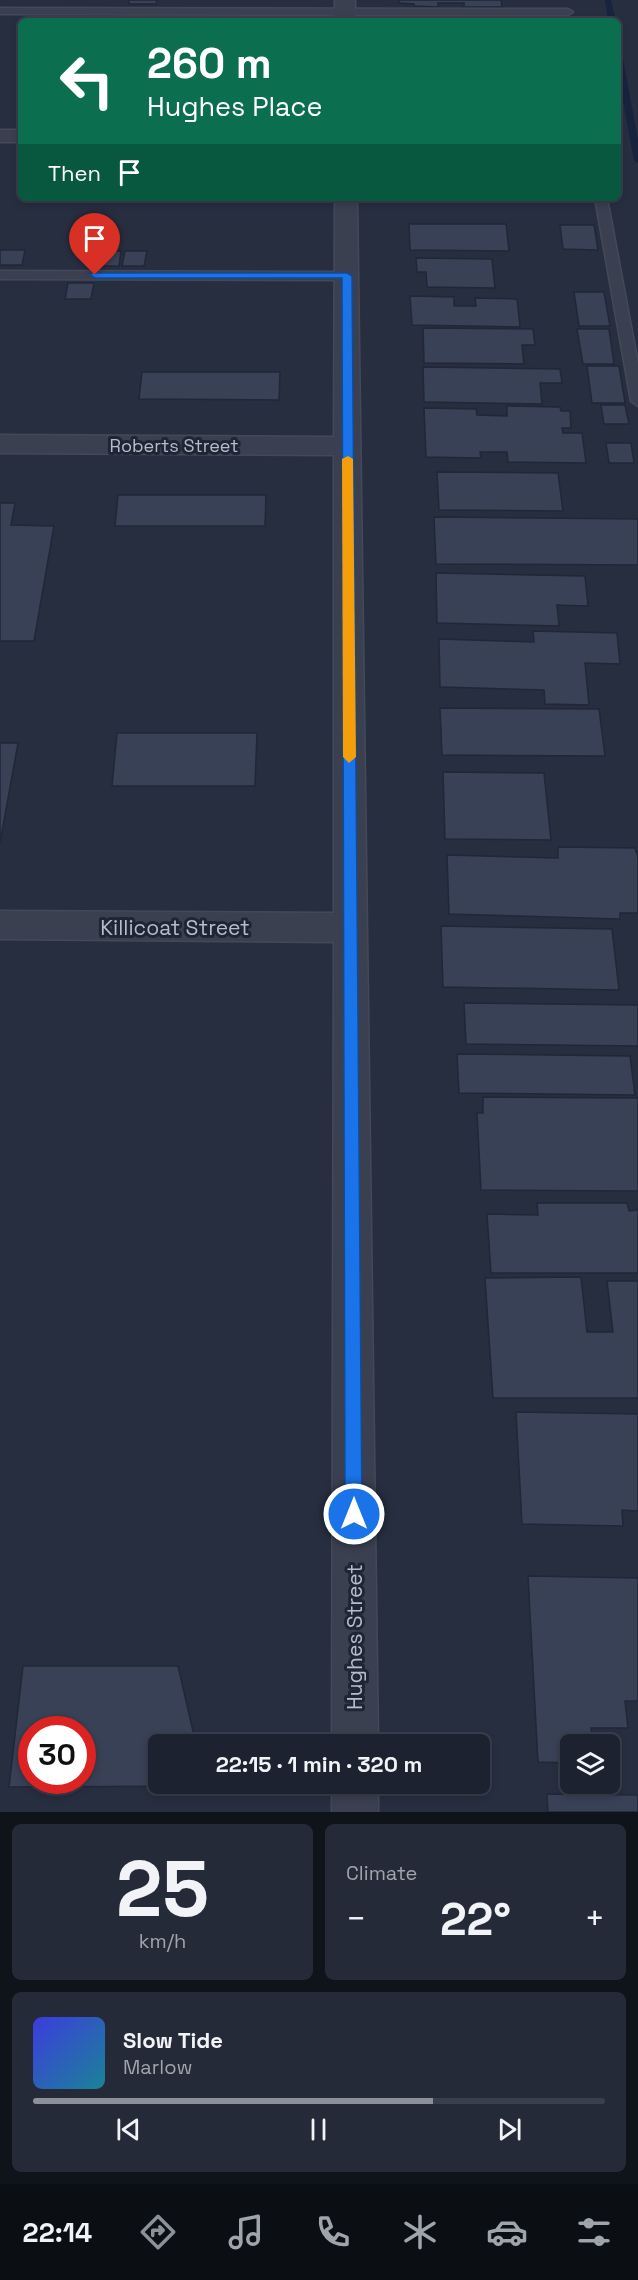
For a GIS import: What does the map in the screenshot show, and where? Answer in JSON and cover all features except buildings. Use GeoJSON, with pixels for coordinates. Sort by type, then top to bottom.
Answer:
{"type":"FeatureCollection","features":[{"type":"Feature","properties":{"kind":"street"},"geometry":{"type":"LineString","coordinates":[[0,136],[18,136]]}},
{"type":"Feature","properties":{"kind":"street","name":"Hughes Street"},"geometry":{"type":"LineString","coordinates":[[346,201],[355,1734]]}},
{"type":"Feature","properties":{"kind":"street","name":"Roberts Street"},"geometry":{"type":"LineString","coordinates":[[0,444],[348,446]]}},
{"type":"Feature","properties":{"kind":"street","name":"Killicoat Street"},"geometry":{"type":"LineString","coordinates":[[0,925],[350,928]]}},
{"type":"Feature","properties":{"kind":"street"},"geometry":{"type":"LineString","coordinates":[[355,1794],[355,1812]]}},
{"type":"Feature","properties":{"kind":"lane"},"geometry":{"type":"LineString","coordinates":[[0,11],[345,11],[568,16],[566,0]]}},
{"type":"Feature","properties":{"kind":"lane"},"geometry":{"type":"LineString","coordinates":[[602,201],[638,401]]}},
{"type":"Feature","properties":{"kind":"lane"},"geometry":{"type":"LineString","coordinates":[[0,275],[347,276]]}},
{"type":"Feature","properties":{"kind":"waterway"},"geometry":{"type":"LineString","coordinates":[[608,0],[611,18]]}},
{"type":"Feature","properties":{"kind":"waterway"},"geometry":{"type":"LineString","coordinates":[[621,70],[638,161]]}},
{"type":"Feature","properties":{"kind":"slow traffic"},"geometry":{"type":"LineString","coordinates":[[348,459],[349,757]]}},
{"type":"Feature","properties":{"kind":"route"},"geometry":{"type":"LineString","coordinates":[[95,275],[347,276],[354,1514]]}}]}
